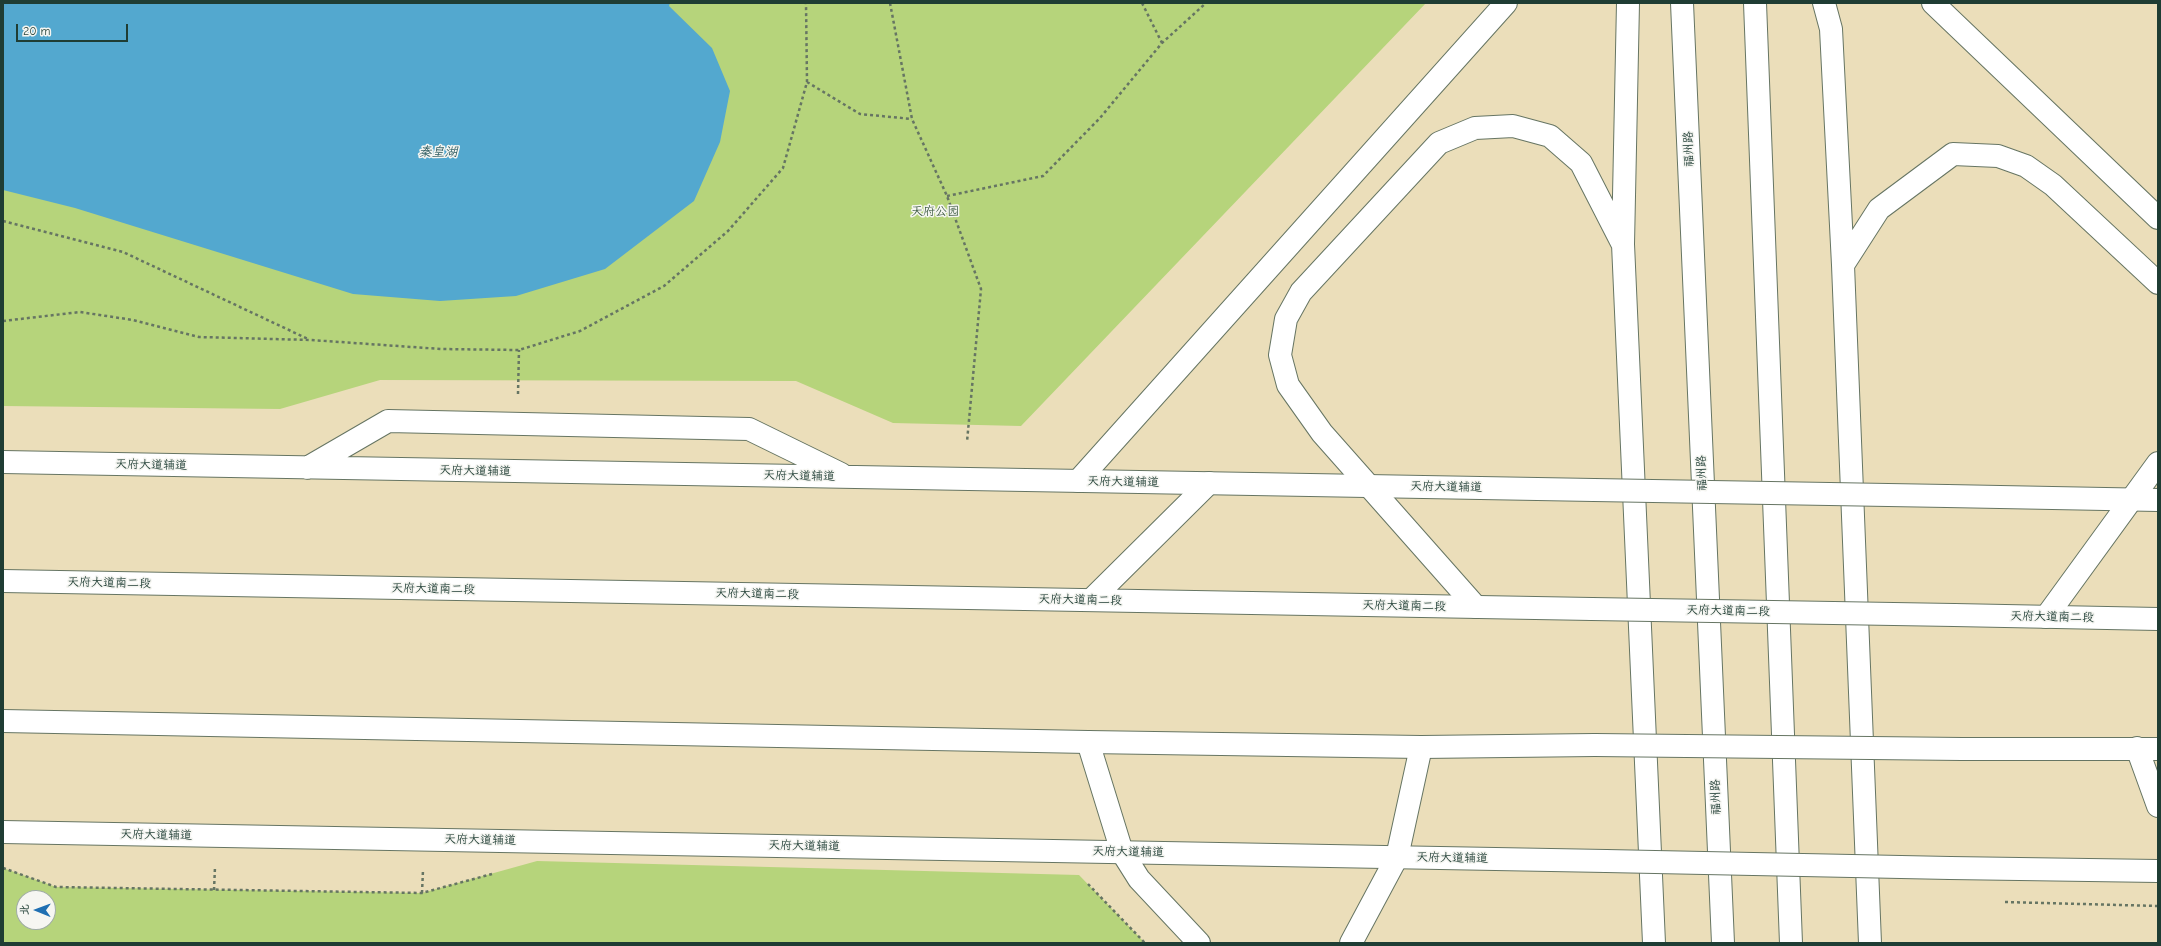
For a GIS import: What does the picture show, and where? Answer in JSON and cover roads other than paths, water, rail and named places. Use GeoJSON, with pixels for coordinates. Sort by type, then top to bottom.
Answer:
{"type":"FeatureCollection","features":[{"type":"Feature","properties":{"kind":"main road"},"geometry":{"type":"LineString","coordinates":[[1078,481],[1506,3]]}},
{"type":"Feature","properties":{"kind":"main road"},"geometry":{"type":"LineString","coordinates":[[1628,3],[1623,244],[1654,943]]}},
{"type":"Feature","properties":{"kind":"main road","name":"福州路"},"geometry":{"type":"LineString","coordinates":[[1682,3],[1722,943]]}},
{"type":"Feature","properties":{"kind":"main road"},"geometry":{"type":"LineString","coordinates":[[1754,3],[1791,943]]}},
{"type":"Feature","properties":{"kind":"main road"},"geometry":{"type":"LineString","coordinates":[[1824,3],[1831,29],[1843,265],[1870,943]]}},
{"type":"Feature","properties":{"kind":"main road"},"geometry":{"type":"LineString","coordinates":[[1933,3],[2158,218]]}},
{"type":"Feature","properties":{"kind":"main road"},"geometry":{"type":"LineString","coordinates":[[1476,607],[1322,433],[1288,386],[1280,355],[1286,320],[1301,292],[1439,143],[1475,128],[1513,126],[1550,136],[1581,163],[1623,244]]}},
{"type":"Feature","properties":{"kind":"main road"},"geometry":{"type":"LineString","coordinates":[[1843,265],[1879,209],[1953,154],[1998,156],[2026,166],[2053,185],[2158,282]]}},
{"type":"Feature","properties":{"kind":"main road"},"geometry":{"type":"LineString","coordinates":[[307,468],[388,421],[749,429],[848,477]]}},
{"type":"Feature","properties":{"kind":"main road","name":"天府大道辅道"},"geometry":{"type":"LineString","coordinates":[[3,462],[2158,500]]}},
{"type":"Feature","properties":{"kind":"main road"},"geometry":{"type":"LineString","coordinates":[[2046,617],[2158,463]]}},
{"type":"Feature","properties":{"kind":"main road"},"geometry":{"type":"LineString","coordinates":[[1091,600],[1209,483]]}},
{"type":"Feature","properties":{"kind":"main road","name":"天府大道南二段"},"geometry":{"type":"LineString","coordinates":[[3,581],[2158,619]]}},
{"type":"Feature","properties":{"kind":"main road"},"geometry":{"type":"LineString","coordinates":[[3,721],[1421,747],[1595,745],[1962,749],[2148,749],[2158,806]]}},
{"type":"Feature","properties":{"kind":"main road"},"geometry":{"type":"LineString","coordinates":[[1088,742],[1122,852],[1139,879],[1199,943]]}},
{"type":"Feature","properties":{"kind":"main road"},"geometry":{"type":"LineString","coordinates":[[1350,943],[1397,857],[1421,747]]}},
{"type":"Feature","properties":{"kind":"main road","name":"天府大道辅道"},"geometry":{"type":"LineString","coordinates":[[3,832],[2158,871]]}},
{"type":"Feature","properties":{"kind":"water","name":"秦皇湖"},"geometry":{"type":"Polygon","coordinates":[[[3,3],[670,3],[669,6],[712,48],[730,91],[720,142],[694,201],[605,269],[516,296],[440,301],[353,294],[75,208],[3,190],[3,3]]]}},
{"type":"Feature","properties":{"kind":"park label","name":"天府公园"},"geometry":{"type":"Point","coordinates":[935,212]}}]}
